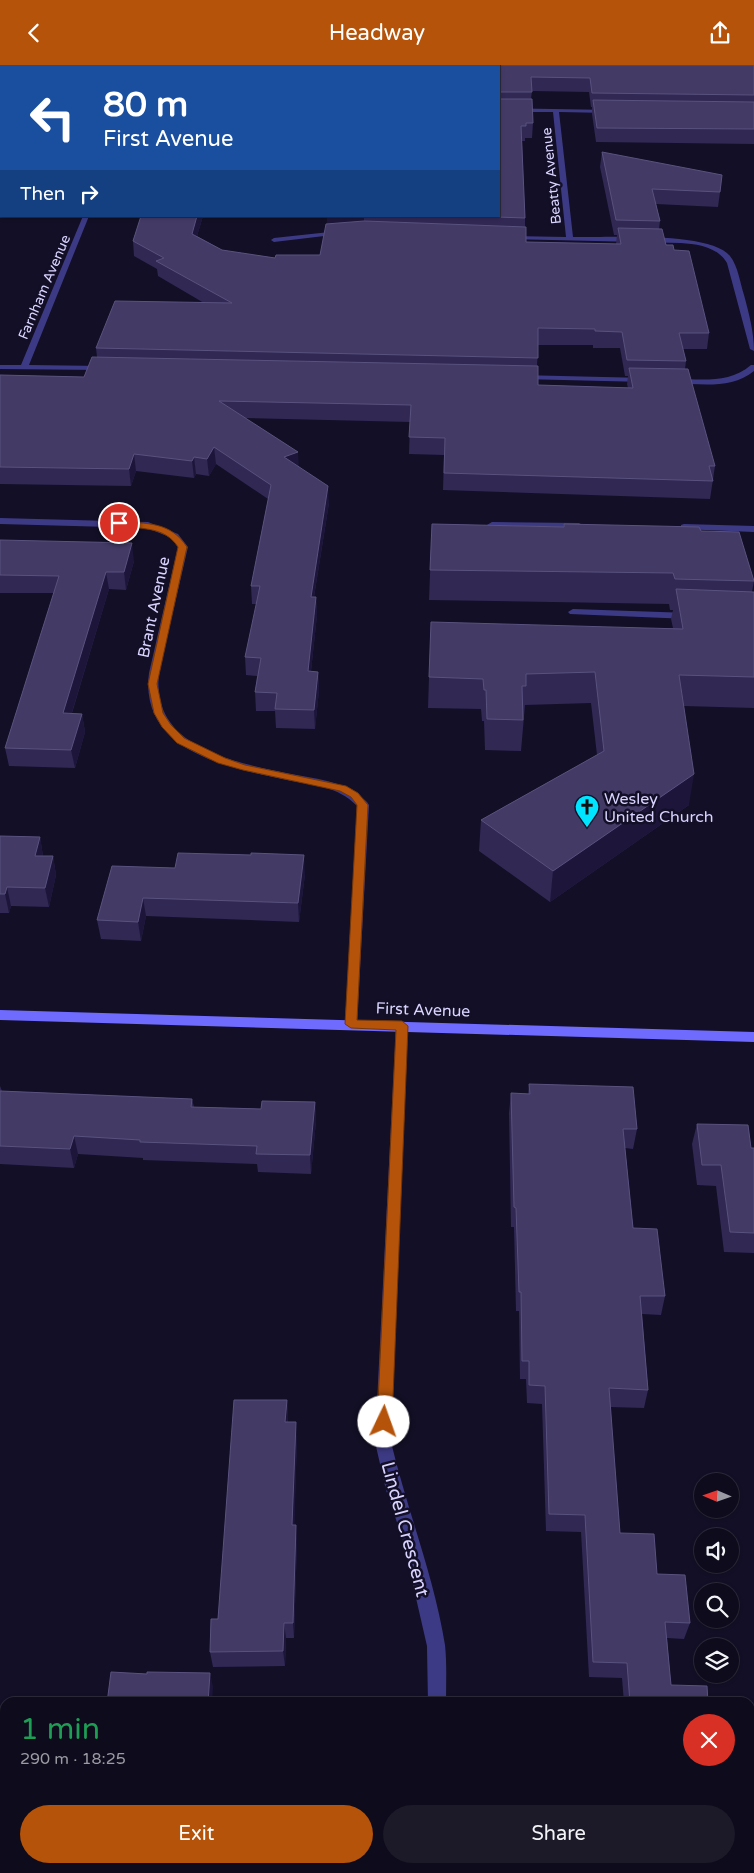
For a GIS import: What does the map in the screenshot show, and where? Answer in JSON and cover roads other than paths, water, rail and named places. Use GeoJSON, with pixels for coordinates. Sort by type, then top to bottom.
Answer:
{"type":"FeatureCollection","features":[{"type":"Feature","properties":{"kind":"street"},"geometry":{"type":"LineString","coordinates":[[500,110],[616,111]]}},
{"type":"Feature","properties":{"kind":"street","name":"Beatty Avenue"},"geometry":{"type":"LineString","coordinates":[[556,111],[570,239]]}},
{"type":"Feature","properties":{"kind":"street","name":"Farnham Avenue"},"geometry":{"type":"LineString","coordinates":[[24,367],[86,217]]}},
{"type":"Feature","properties":{"kind":"street"},"geometry":{"type":"LineString","coordinates":[[274,241],[347,232]]}},
{"type":"Feature","properties":{"kind":"street"},"geometry":{"type":"LineString","coordinates":[[504,238],[687,241],[710,246],[729,260],[754,349]]}},
{"type":"Feature","properties":{"kind":"street"},"geometry":{"type":"LineString","coordinates":[[0,367],[112,369]]}},
{"type":"Feature","properties":{"kind":"street"},"geometry":{"type":"LineString","coordinates":[[661,381],[720,382],[743,375],[754,367]]}},
{"type":"Feature","properties":{"kind":"street"},"geometry":{"type":"LineString","coordinates":[[513,377],[651,380]]}},
{"type":"Feature","properties":{"kind":"street","name":"Brant Avenue"},"geometry":{"type":"LineString","coordinates":[[0,521],[134,524],[159,528],[175,536],[180,541],[183,547],[153,684],[158,713],[167,727],[180,740],[222,760],[243,767],[342,789],[354,795],[363,805],[351,1024]]}},
{"type":"Feature","properties":{"kind":"street"},"geometry":{"type":"LineString","coordinates":[[492,525],[592,526]]}},
{"type":"Feature","properties":{"kind":"street"},"geometry":{"type":"LineString","coordinates":[[678,527],[754,529]]}},
{"type":"Feature","properties":{"kind":"street"},"geometry":{"type":"LineString","coordinates":[[573,612],[702,616]]}},
{"type":"Feature","properties":{"kind":"street","name":"First Avenue"},"geometry":{"type":"LineString","coordinates":[[0,1015],[754,1037]]}},
{"type":"Feature","properties":{"kind":"street","name":"Lindel Crescent"},"geometry":{"type":"LineString","coordinates":[[402,1026],[384,1442],[394,1490],[410,1537],[436,1646],[437,1697]]}},
{"type":"Feature","properties":{"kind":"place","name":"Wesley United Church"},"geometry":{"type":"Point","coordinates":[587,828]}}]}
